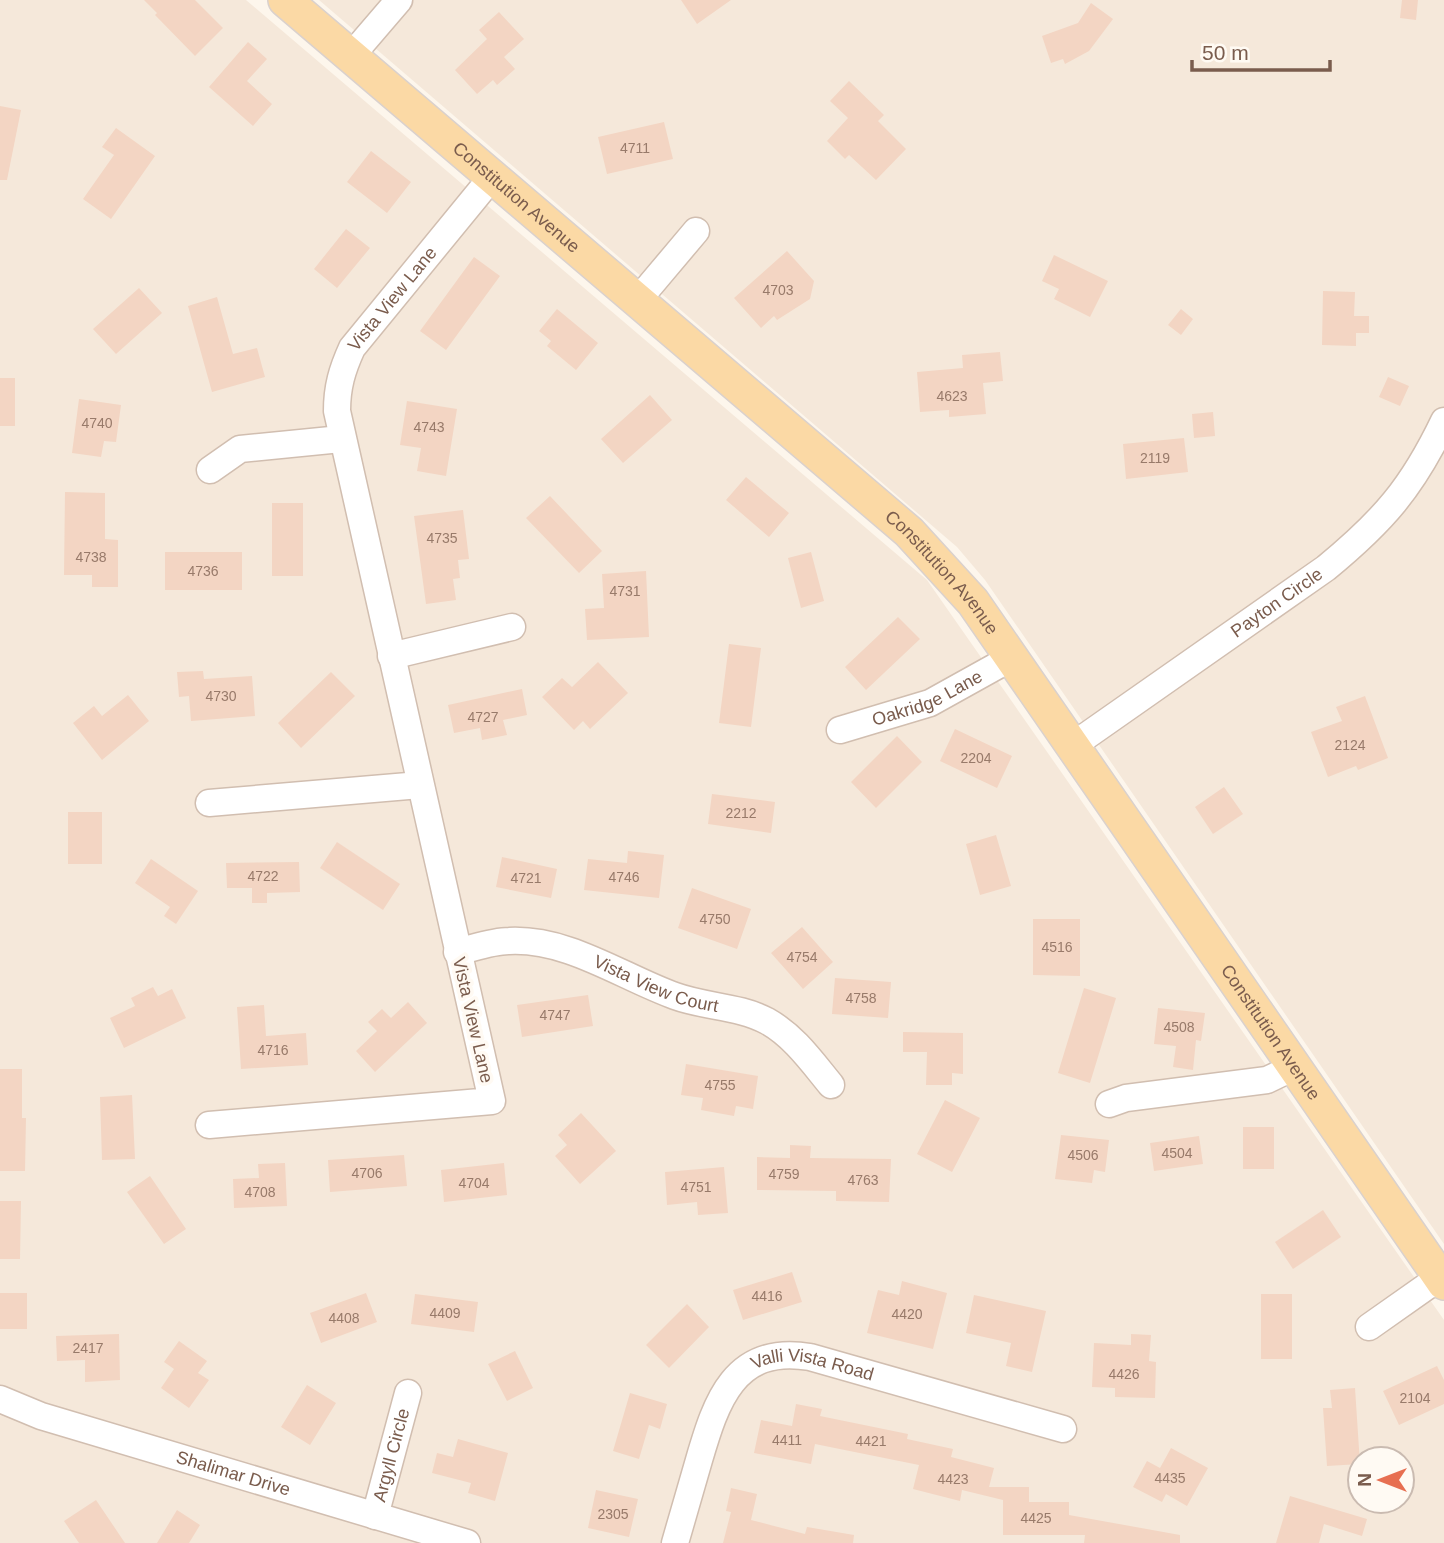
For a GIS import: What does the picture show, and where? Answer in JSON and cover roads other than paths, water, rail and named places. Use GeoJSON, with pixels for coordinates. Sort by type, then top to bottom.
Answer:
{"type":"FeatureCollection","features":[{"type":"Feature","properties":{"kind":"main road","name":"Constitution Avenue"},"geometry":{"type":"LineString","coordinates":[[285,0],[909,532],[973,602],[1442,1280]]}},
{"type":"Feature","properties":{"kind":"street"},"geometry":{"type":"LineString","coordinates":[[351,56],[400,0]]}},
{"type":"Feature","properties":{"kind":"street","name":"Vista View Lane"},"geometry":{"type":"LineString","coordinates":[[209,1125],[492,1101],[341,439],[337,391],[341,370],[352,348],[492,177]]}},
{"type":"Feature","properties":{"kind":"street"},"geometry":{"type":"LineString","coordinates":[[637,301],[696,231]]}},
{"type":"Feature","properties":{"kind":"street","name":"Payton Circle"},"geometry":{"type":"LineString","coordinates":[[1072,746],[1326,568],[1360,539],[1391,509],[1410,483],[1429,453],[1444,421]]}},
{"type":"Feature","properties":{"kind":"street"},"geometry":{"type":"LineString","coordinates":[[210,470],[240,449],[341,439]]}},
{"type":"Feature","properties":{"kind":"street"},"geometry":{"type":"LineString","coordinates":[[391,656],[512,627]]}},
{"type":"Feature","properties":{"kind":"street","name":"Oakridge Lane"},"geometry":{"type":"LineString","coordinates":[[840,730],[930,703],[1011,658]]}},
{"type":"Feature","properties":{"kind":"street"},"geometry":{"type":"LineString","coordinates":[[209,803],[420,785]]}},
{"type":"Feature","properties":{"kind":"street","name":"Vista View Court"},"geometry":{"type":"LineString","coordinates":[[457,952],[507,940],[543,944],[570,951],[675,996],[705,1005],[746,1012],[767,1021],[788,1035],[831,1085]]}},
{"type":"Feature","properties":{"kind":"street"},"geometry":{"type":"LineString","coordinates":[[1109,1104],[1126,1098],[1267,1080],[1294,1066]]}},
{"type":"Feature","properties":{"kind":"street"},"geometry":{"type":"LineString","coordinates":[[1370,1326],[1442,1280]]}},
{"type":"Feature","properties":{"kind":"street","name":"Valli Vista Road"},"geometry":{"type":"LineString","coordinates":[[675,1543],[711,1417],[721,1396],[732,1382],[760,1361],[793,1354],[810,1357],[1063,1429]]}},
{"type":"Feature","properties":{"kind":"street","name":"Argyll Circle"},"geometry":{"type":"LineString","coordinates":[[375,1516],[408,1393]]}},
{"type":"Feature","properties":{"kind":"street","name":"Shalimar Drive"},"geometry":{"type":"LineString","coordinates":[[0,1399],[41,1416],[467,1543]]}}]}
